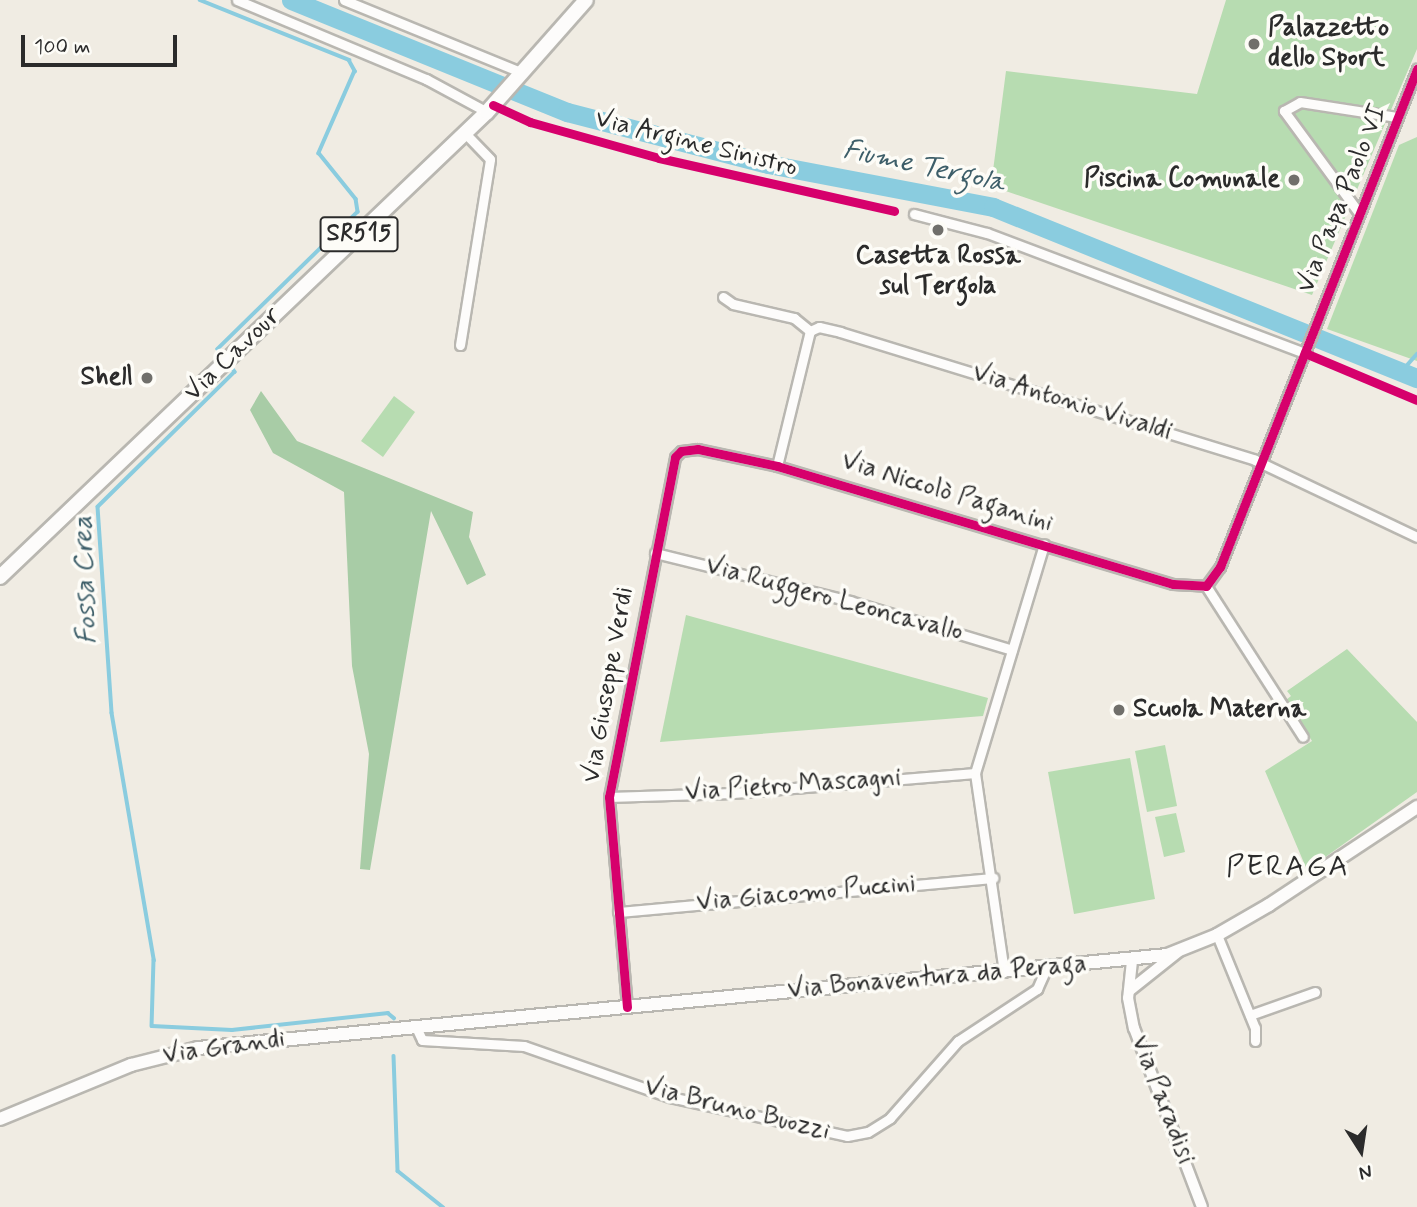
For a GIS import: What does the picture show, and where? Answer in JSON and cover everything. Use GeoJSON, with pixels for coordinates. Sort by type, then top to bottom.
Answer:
{"type":"FeatureCollection","features":[{"type":"Feature","properties":{"kind":"main road","name":"Via Cavour"},"geometry":{"type":"LineString","coordinates":[[0,577],[491,108],[586,0]]}},
{"type":"Feature","properties":{"kind":"main road","name":"Via Bonaventura da Peraga"},"geometry":{"type":"LineString","coordinates":[[416,1027],[1132,961],[1178,952],[1217,935],[1417,807]]}},
{"type":"Feature","properties":{"kind":"main road","name":"Via Grandi"},"geometry":{"type":"LineString","coordinates":[[0,1119],[177,1051],[416,1027]]}},
{"type":"Feature","properties":{"kind":"street"},"geometry":{"type":"LineString","coordinates":[[237,0],[491,108]]}},
{"type":"Feature","properties":{"kind":"street"},"geometry":{"type":"LineString","coordinates":[[344,0],[521,75]]}},
{"type":"Feature","properties":{"kind":"street","name":"Via Papa Paolo VI"},"geometry":{"type":"LineString","coordinates":[[1206,586],[1217,576],[1417,69]]}},
{"type":"Feature","properties":{"kind":"street"},"geometry":{"type":"LineString","coordinates":[[1359,213],[1284,111],[1300,102],[1398,117]]}},
{"type":"Feature","properties":{"kind":"street"},"geometry":{"type":"LineString","coordinates":[[460,345],[490,159],[465,133]]}},
{"type":"Feature","properties":{"kind":"street"},"geometry":{"type":"LineString","coordinates":[[914,215],[987,233],[1307,349]]}},
{"type":"Feature","properties":{"kind":"street","name":"Via Antonio Vivaldi"},"geometry":{"type":"LineString","coordinates":[[723,297],[733,304],[794,318],[810,331],[820,327],[841,332],[1262,462],[1417,537]]}},
{"type":"Feature","properties":{"kind":"street"},"geometry":{"type":"LineString","coordinates":[[777,466],[810,331]]}},
{"type":"Feature","properties":{"kind":"street","name":"Via Niccolò Paganini"},"geometry":{"type":"LineString","coordinates":[[675,457],[681,451],[698,449],[777,466],[1183,587],[1206,586]]}},
{"type":"Feature","properties":{"kind":"street","name":"Via Giuseppe Verdi"},"geometry":{"type":"LineString","coordinates":[[627,1007],[609,797],[675,457]]}},
{"type":"Feature","properties":{"kind":"street"},"geometry":{"type":"LineString","coordinates":[[1004,972],[993,878],[975,773],[1044,544]]}},
{"type":"Feature","properties":{"kind":"street","name":"Via Ruggero Leoncavallo"},"geometry":{"type":"LineString","coordinates":[[655,553],[850,601],[1012,650]]}},
{"type":"Feature","properties":{"kind":"street"},"geometry":{"type":"LineString","coordinates":[[1206,586],[1303,737]]}},
{"type":"Feature","properties":{"kind":"street","name":"Via Pietro Mascagni"},"geometry":{"type":"LineString","coordinates":[[609,797],[733,793],[975,773]]}},
{"type":"Feature","properties":{"kind":"street","name":"Via Giacomo Puccini"},"geometry":{"type":"LineString","coordinates":[[618,912],[993,878]]}},
{"type":"Feature","properties":{"kind":"street"},"geometry":{"type":"LineString","coordinates":[[1217,935],[1250,1015],[1255,1041]]}},
{"type":"Feature","properties":{"kind":"street"},"geometry":{"type":"LineString","coordinates":[[1129,992],[1178,952]]}},
{"type":"Feature","properties":{"kind":"street","name":"Via Paradisi"},"geometry":{"type":"LineString","coordinates":[[1132,961],[1129,992],[1134,1028],[1202,1207]]}},
{"type":"Feature","properties":{"kind":"street","name":"Via Bruno Buozzi"},"geometry":{"type":"LineString","coordinates":[[416,1027],[422,1040],[524,1046],[670,1097],[847,1136],[868,1132],[890,1118],[958,1041],[1037,989],[1046,969]]}},
{"type":"Feature","properties":{"kind":"street"},"geometry":{"type":"LineString","coordinates":[[1250,1015],[1315,992]]}},
{"type":"Feature","properties":{"kind":"green space"},"geometry":{"type":"Polygon","coordinates":[[[1226,0],[1417,0],[1417,49],[1312,295],[991,186],[1006,71],[1197,94],[1226,0]]]}},
{"type":"Feature","properties":{"kind":"green space"},"geometry":{"type":"Polygon","coordinates":[[[1417,137],[1417,361],[1327,329],[1399,145],[1417,137]]]}},
{"type":"Feature","properties":{"kind":"green space"},"geometry":{"type":"Polygon","coordinates":[[[261,391],[297,441],[473,512],[469,537],[486,575],[467,585],[431,511],[370,870],[360,869],[369,754],[352,666],[344,492],[273,453],[250,410],[261,391]]]}},
{"type":"Feature","properties":{"kind":"green space"},"geometry":{"type":"Polygon","coordinates":[[[394,396],[415,412],[383,457],[361,441],[394,396]]]}},
{"type":"Feature","properties":{"kind":"green space"},"geometry":{"type":"Polygon","coordinates":[[[686,615],[988,698],[983,716],[660,742],[686,615]]]}},
{"type":"Feature","properties":{"kind":"green space"},"geometry":{"type":"Polygon","coordinates":[[[1347,649],[1417,722],[1417,792],[1307,870],[1265,771],[1312,741],[1286,700],[1291,696],[1287,691],[1347,649]]]}},
{"type":"Feature","properties":{"kind":"green space"},"geometry":{"type":"Polygon","coordinates":[[[1165,745],[1177,806],[1147,812],[1135,751],[1165,745]]]}},
{"type":"Feature","properties":{"kind":"green space"},"geometry":{"type":"Polygon","coordinates":[[[1130,758],[1155,899],[1074,914],[1048,772],[1130,758]]]}},
{"type":"Feature","properties":{"kind":"green space"},"geometry":{"type":"Polygon","coordinates":[[[1176,813],[1185,852],[1164,857],[1155,817],[1176,813]]]}},
{"type":"Feature","properties":{"kind":"waterway","name":"Fossa Crea"},"geometry":{"type":"LineString","coordinates":[[200,0],[349,60],[355,71],[319,153],[356,199],[358,212],[218,349],[223,356]]}},
{"type":"Feature","properties":{"kind":"waterway","name":"Fiume Tergola"},"geometry":{"type":"LineString","coordinates":[[291,0],[567,112],[768,164],[993,207],[1417,378]]}},
{"type":"Feature","properties":{"kind":"waterway"},"geometry":{"type":"LineString","coordinates":[[1403,370],[1417,354]]}},
{"type":"Feature","properties":{"kind":"waterway","name":"Fossa Crea"},"geometry":{"type":"LineString","coordinates":[[228,362],[235,372],[98,507],[112,713],[154,960],[152,1026],[232,1030],[388,1013],[394,1018]]}},
{"type":"Feature","properties":{"kind":"waterway","name":"Fossa Crea"},"geometry":{"type":"LineString","coordinates":[[394,1056],[398,1171],[443,1207]]}},
{"type":"Feature","properties":{"kind":"cycle path"},"geometry":{"type":"LineString","coordinates":[[627,1007],[609,797],[675,457],[681,451],[698,449],[777,466],[1173,584],[1206,586],[1220,567],[1417,69]]}},
{"type":"Feature","properties":{"kind":"cycle path","name":"Via Argine Sinistro"},"geometry":{"type":"LineString","coordinates":[[493,105],[530,122],[659,158],[894,211]]}},
{"type":"Feature","properties":{"kind":"cycle path"},"geometry":{"type":"LineString","coordinates":[[1305,353],[1417,400]]}},
{"type":"Feature","properties":{"kind":"place","name":"Palazzetto dello Sport"},"geometry":{"type":"Point","coordinates":[1254,44]}},
{"type":"Feature","properties":{"kind":"place","name":"Piscina Comunale"},"geometry":{"type":"Point","coordinates":[1294,180]}},
{"type":"Feature","properties":{"kind":"place","name":"Casetta Rossa sul Tergola"},"geometry":{"type":"Point","coordinates":[938,230]}},
{"type":"Feature","properties":{"kind":"place","name":"Shell"},"geometry":{"type":"Point","coordinates":[147,378]}},
{"type":"Feature","properties":{"kind":"place","name":"Scuola Materna"},"geometry":{"type":"Point","coordinates":[1119,710]}},
{"type":"Feature","properties":{"kind":"district","name":"PERAGA"},"geometry":{"type":"Point","coordinates":[1288,867]}}]}
